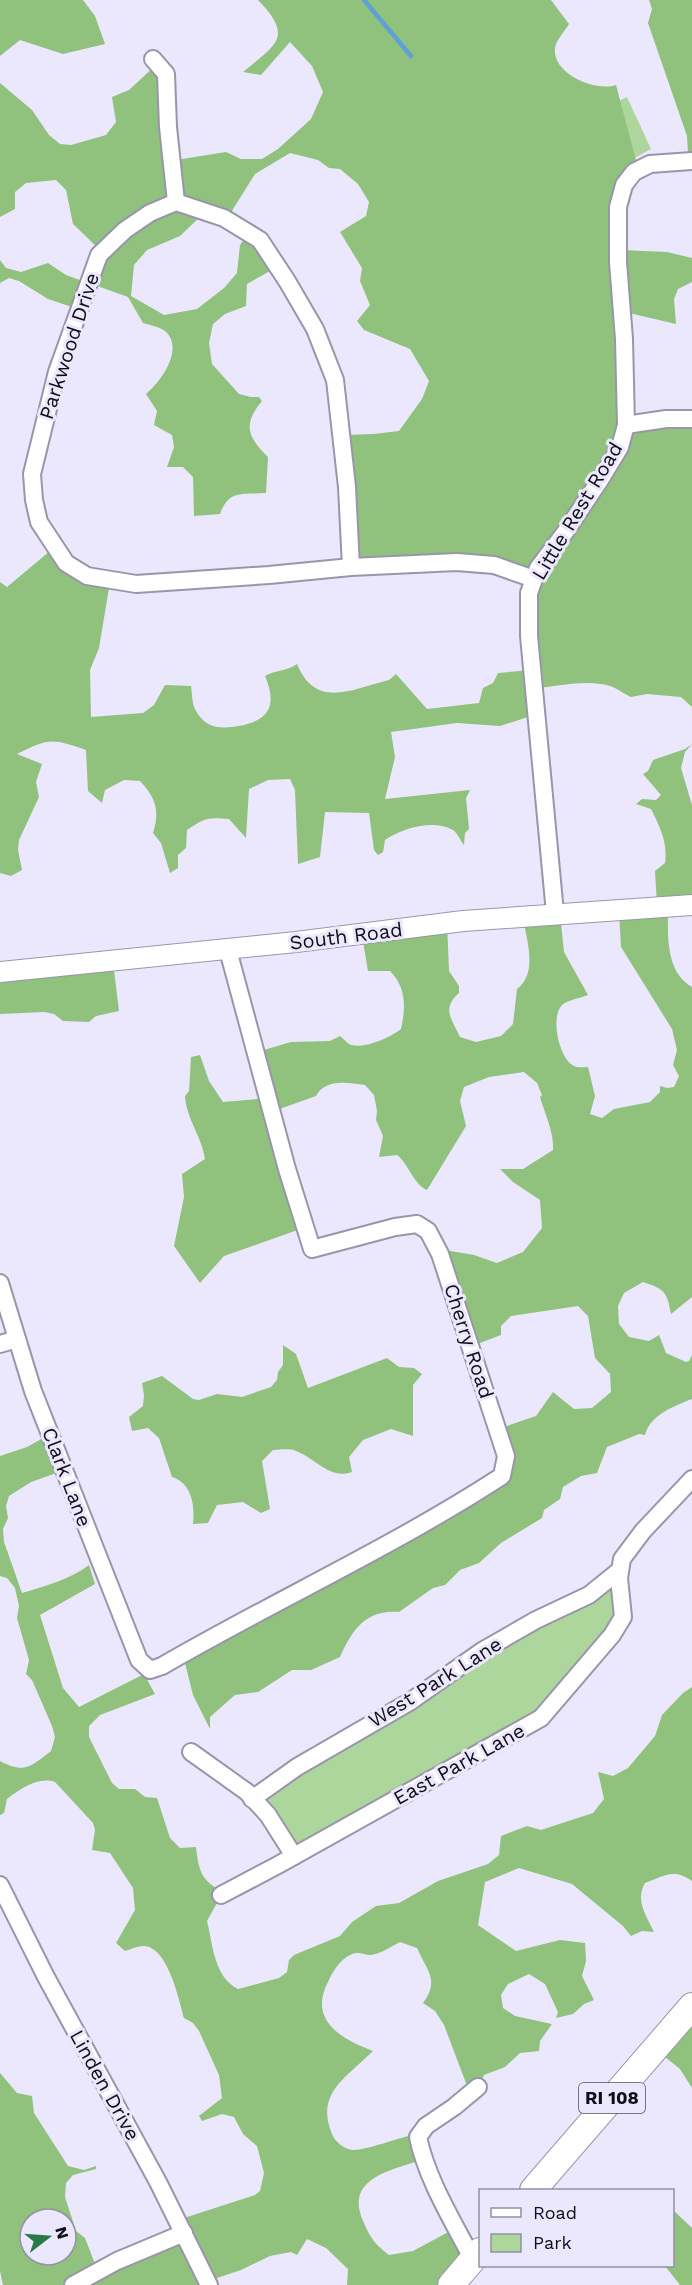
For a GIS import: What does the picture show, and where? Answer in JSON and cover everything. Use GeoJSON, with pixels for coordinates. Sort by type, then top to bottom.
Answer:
{"type":"FeatureCollection","features":[{"type":"Feature","properties":{"kind":"main road","name":"RI 108"},"geometry":{"type":"LineString","coordinates":[[534,2189],[692,2006]]}},
{"type":"Feature","properties":{"kind":"main road"},"geometry":{"type":"LineString","coordinates":[[451,2285],[477,2256]]}},
{"type":"Feature","properties":{"kind":"street"},"geometry":{"type":"LineString","coordinates":[[153,59],[166,74],[168,127],[176,202],[224,218],[260,240],[315,328],[335,380],[347,487],[351,567]]}},
{"type":"Feature","properties":{"kind":"street","name":"Little Rest Road"},"geometry":{"type":"LineString","coordinates":[[555,913],[529,636],[529,593],[538,568],[566,531],[620,447],[626,425],[624,339],[618,262],[618,207],[624,185],[634,172],[650,164],[692,161]]}},
{"type":"Feature","properties":{"kind":"street","name":"Parkwood Drive"},"geometry":{"type":"LineString","coordinates":[[176,202],[150,213],[125,230],[99,255],[57,372],[32,474],[39,522],[66,563],[87,576],[136,584],[351,567],[457,562],[494,566],[534,579]]}},
{"type":"Feature","properties":{"kind":"street"},"geometry":{"type":"LineString","coordinates":[[626,425],[666,419],[692,419]]}},
{"type":"Feature","properties":{"kind":"street","name":"South Road"},"geometry":{"type":"LineString","coordinates":[[0,972],[228,950],[462,921],[692,904]]}},
{"type":"Feature","properties":{"kind":"street","name":"Cherry Road"},"geometry":{"type":"LineString","coordinates":[[145,1665],[150,1670],[162,1666],[466,1499],[502,1476],[506,1456],[440,1254],[428,1231],[417,1224],[395,1227],[312,1249],[287,1169],[228,950]]}},
{"type":"Feature","properties":{"kind":"street","name":"Clark Lane"},"geometry":{"type":"LineString","coordinates":[[0,1283],[33,1391],[139,1660],[145,1665]]}},
{"type":"Feature","properties":{"kind":"street"},"geometry":{"type":"LineString","coordinates":[[0,1344],[17,1340]]}},
{"type":"Feature","properties":{"kind":"street"},"geometry":{"type":"LineString","coordinates":[[620,1570],[622,1559],[643,1531],[692,1479]]}},
{"type":"Feature","properties":{"kind":"street","name":"West Park Lane"},"geometry":{"type":"LineString","coordinates":[[252,1799],[297,1767],[411,1701],[482,1651],[536,1620],[589,1595],[620,1570]]}},
{"type":"Feature","properties":{"kind":"street","name":"East Park Lane"},"geometry":{"type":"LineString","coordinates":[[220,1895],[541,1718],[612,1635],[623,1617],[620,1570]]}},
{"type":"Feature","properties":{"kind":"street"},"geometry":{"type":"LineString","coordinates":[[191,1752],[247,1792],[268,1815],[294,1856]]}},
{"type":"Feature","properties":{"kind":"street","name":"Linden Drive"},"geometry":{"type":"LineString","coordinates":[[0,1885],[46,1977],[184,2233],[209,2285]]}},
{"type":"Feature","properties":{"kind":"street"},"geometry":{"type":"LineString","coordinates":[[477,2256],[433,2179],[418,2137],[426,2126],[478,2087]]}},
{"type":"Feature","properties":{"kind":"street"},"geometry":{"type":"LineString","coordinates":[[72,2285],[117,2261],[184,2233]]}},
{"type":"Feature","properties":{"kind":"green space"},"geometry":{"type":"Polygon","coordinates":[[[0,0],[83,0],[95,16],[105,44],[63,54],[20,40],[0,56],[0,0]]]}},
{"type":"Feature","properties":{"kind":"green space"},"geometry":{"type":"Polygon","coordinates":[[[258,0],[551,0],[569,24],[555,48],[560,66],[576,79],[587,83],[597,86],[616,85],[638,168],[627,182],[621,250],[667,252],[692,258],[692,282],[678,289],[674,299],[676,324],[625,312],[627,419],[692,418],[692,707],[681,697],[647,694],[631,697],[613,687],[601,684],[574,684],[537,688],[540,713],[500,726],[457,723],[391,732],[395,757],[385,799],[470,790],[466,798],[469,829],[465,833],[464,845],[453,830],[437,825],[418,826],[385,840],[383,852],[378,855],[374,850],[369,813],[325,812],[320,857],[298,864],[295,790],[290,779],[268,780],[249,789],[246,838],[229,819],[211,818],[202,821],[187,830],[186,848],[178,855],[178,868],[170,873],[161,843],[153,833],[156,818],[155,805],[150,793],[140,781],[124,780],[105,790],[102,803],[88,791],[86,750],[65,743],[44,743],[17,754],[42,764],[36,782],[39,797],[19,840],[18,850],[22,870],[11,876],[0,873],[0,582],[7,587],[50,551],[110,582],[99,648],[90,670],[91,717],[143,713],[154,705],[165,685],[191,686],[194,707],[204,721],[216,727],[244,725],[261,718],[269,708],[271,701],[265,676],[297,664],[305,678],[314,687],[325,692],[349,691],[389,680],[396,674],[427,709],[479,703],[483,688],[493,683],[498,673],[531,670],[534,582],[495,564],[352,564],[344,435],[399,431],[422,399],[429,381],[410,349],[364,330],[357,321],[370,305],[360,281],[362,268],[340,232],[366,216],[369,202],[358,184],[340,169],[329,168],[318,160],[290,153],[255,174],[230,214],[206,211],[180,236],[147,250],[134,265],[131,296],[164,315],[197,309],[224,288],[237,273],[240,245],[249,232],[277,267],[247,284],[246,306],[225,314],[213,324],[209,343],[212,364],[239,394],[259,397],[262,401],[252,417],[250,430],[256,443],[268,457],[266,493],[232,497],[220,514],[194,516],[193,477],[183,467],[167,467],[174,447],[172,435],[154,425],[157,411],[146,394],[164,374],[172,356],[171,339],[166,332],[143,323],[128,297],[89,283],[78,309],[48,299],[19,281],[9,278],[0,283],[0,260],[6,268],[21,272],[48,263],[66,275],[88,283],[101,251],[73,224],[66,190],[56,180],[26,183],[15,192],[15,209],[0,217],[0,83],[32,110],[49,135],[60,144],[71,145],[106,135],[116,122],[112,97],[129,90],[157,64],[176,160],[226,152],[241,159],[262,159],[278,149],[311,119],[323,92],[312,66],[290,42],[261,75],[243,72],[272,47],[278,32],[276,23],[258,0]]]}},
{"type":"Feature","properties":{"kind":"green space"},"geometry":{"type":"Polygon","coordinates":[[[649,0],[692,0],[692,159],[688,153],[687,136],[648,23],[652,9],[649,0]]]}},
{"type":"Feature","properties":{"kind":"green space"},"geometry":{"type":"Polygon","coordinates":[[[627,97],[651,149],[590,182],[564,128],[627,97]]]}},
{"type":"Feature","properties":{"kind":"green space"},"geometry":{"type":"Polygon","coordinates":[[[692,744],[685,752],[681,768],[692,805],[692,904],[668,907],[668,940],[677,972],[692,987],[692,1297],[671,1314],[668,1300],[663,1292],[643,1282],[624,1293],[618,1306],[619,1324],[629,1337],[649,1341],[659,1335],[666,1353],[686,1362],[692,1355],[692,1399],[657,1417],[645,1435],[639,1434],[607,1447],[597,1473],[581,1476],[563,1487],[560,1499],[544,1510],[542,1518],[501,1543],[479,1563],[460,1570],[445,1585],[433,1588],[399,1612],[387,1612],[369,1618],[355,1630],[340,1657],[311,1670],[292,1670],[258,1692],[235,1695],[210,1717],[210,1729],[193,1695],[183,1655],[501,1475],[501,1428],[536,1416],[553,1392],[574,1409],[592,1408],[611,1392],[610,1374],[595,1358],[588,1316],[578,1306],[511,1316],[501,1326],[501,1335],[472,1346],[439,1249],[474,1255],[497,1263],[523,1252],[542,1228],[540,1200],[513,1182],[500,1169],[523,1169],[553,1150],[551,1130],[540,1097],[542,1095],[537,1083],[524,1072],[489,1077],[464,1087],[460,1101],[466,1126],[427,1190],[418,1183],[397,1155],[379,1157],[383,1136],[376,1120],[374,1095],[365,1085],[331,1084],[320,1090],[316,1096],[274,1111],[306,1227],[224,1256],[200,1283],[174,1246],[184,1197],[182,1174],[205,1159],[186,1104],[185,1096],[189,1091],[191,1057],[200,1055],[209,1081],[223,1102],[269,1098],[257,1052],[291,1042],[330,1041],[340,1036],[351,1045],[357,1046],[378,1042],[401,1029],[404,1013],[402,991],[390,971],[368,971],[362,936],[447,922],[449,971],[459,986],[459,993],[450,1004],[449,1009],[454,1025],[460,1037],[476,1042],[501,1036],[513,1024],[517,989],[523,982],[529,966],[523,918],[560,914],[564,952],[588,995],[562,1005],[557,1019],[558,1037],[560,1047],[569,1062],[575,1067],[588,1067],[595,1096],[590,1114],[602,1118],[614,1109],[650,1102],[660,1092],[660,1086],[674,1087],[679,1076],[673,1065],[677,1050],[672,1029],[621,947],[619,911],[657,905],[655,871],[665,863],[664,842],[651,809],[636,804],[642,799],[656,800],[661,795],[643,774],[648,771],[653,760],[685,749],[692,744]]]}},
{"type":"Feature","properties":{"kind":"green space"},"geometry":{"type":"Polygon","coordinates":[[[113,962],[119,1011],[96,1016],[89,1022],[63,1021],[54,1014],[44,1012],[0,1014],[0,970],[113,962]]]}},
{"type":"Feature","properties":{"kind":"green space"},"geometry":{"type":"Polygon","coordinates":[[[283,1345],[296,1354],[308,1388],[387,1358],[399,1367],[414,1368],[422,1374],[413,1385],[413,1436],[391,1429],[363,1440],[349,1457],[352,1472],[344,1474],[330,1471],[294,1450],[273,1450],[262,1461],[270,1509],[261,1513],[243,1502],[217,1505],[208,1523],[193,1524],[191,1496],[184,1484],[172,1477],[159,1438],[148,1428],[132,1431],[129,1417],[143,1406],[142,1383],[162,1376],[193,1399],[199,1400],[217,1394],[242,1397],[271,1387],[277,1380],[278,1372],[283,1365],[283,1345]]]}},
{"type":"Feature","properties":{"kind":"green space"},"geometry":{"type":"Polygon","coordinates":[[[52,1433],[65,1470],[31,1482],[9,1496],[6,1506],[8,1518],[3,1529],[4,1542],[22,1593],[65,1579],[89,1565],[95,1584],[40,1615],[63,1688],[79,1707],[144,1674],[155,1694],[100,1715],[89,1726],[89,1737],[112,1783],[119,1789],[135,1789],[145,1797],[157,1798],[170,1838],[180,1848],[196,1847],[202,1874],[223,1892],[207,1921],[219,1969],[230,1984],[238,1989],[279,1978],[287,1972],[289,1960],[294,1955],[340,1936],[352,1922],[376,1906],[399,1903],[438,1881],[488,1864],[499,1855],[501,1836],[527,1826],[541,1830],[593,1813],[604,1799],[598,1772],[613,1776],[628,1768],[655,1736],[662,1715],[692,1687],[692,1881],[679,1875],[669,1874],[645,1883],[641,1902],[654,1932],[642,1931],[631,1936],[623,1926],[572,1884],[519,1868],[485,1882],[478,1925],[516,1951],[560,1940],[585,1943],[586,1961],[582,1976],[594,2000],[584,2004],[573,2014],[556,2018],[558,2012],[545,1984],[529,1974],[508,1984],[501,1995],[503,2008],[515,2016],[552,2024],[540,2041],[539,2051],[520,2053],[505,2067],[484,2075],[480,2084],[469,2091],[444,2025],[435,2011],[423,2003],[431,1988],[428,1969],[417,1948],[400,1942],[374,1955],[357,1953],[348,1956],[337,1966],[328,1982],[323,1995],[322,2007],[325,2017],[339,2034],[373,2051],[344,2078],[330,2097],[327,2108],[333,2137],[344,2147],[354,2150],[412,2135],[421,2160],[383,2173],[364,2187],[360,2196],[359,2208],[364,2223],[374,2241],[389,2255],[413,2251],[452,2230],[469,2253],[451,2285],[347,2285],[348,2269],[326,2248],[307,2239],[297,2255],[291,2252],[270,2256],[241,2270],[211,2280],[211,2285],[3,2285],[0,2271],[0,2073],[17,2093],[32,2096],[34,2113],[68,2166],[84,2170],[96,2166],[96,2169],[73,2175],[66,2183],[65,2197],[68,2207],[18,2207],[18,2267],[78,2267],[78,2233],[85,2238],[97,2269],[178,2235],[181,2219],[255,2195],[260,2191],[264,2173],[257,2146],[243,2134],[234,2117],[222,2114],[202,2121],[199,2116],[222,2098],[219,2075],[199,2031],[193,2023],[184,2018],[171,1976],[160,1955],[144,1946],[125,1951],[116,1943],[135,1910],[133,1888],[110,1853],[92,1850],[95,1830],[93,1823],[55,1782],[49,1781],[29,1784],[12,1795],[7,1799],[4,1813],[0,1815],[0,1761],[22,1768],[32,1765],[51,1751],[55,1737],[32,1680],[26,1674],[29,1660],[17,1618],[19,1606],[15,1588],[7,1578],[0,1576],[0,1456],[27,1447],[52,1433]]]}},
{"type":"Feature","properties":{"kind":"green space"},"geometry":{"type":"Polygon","coordinates":[[[620,1570],[623,1617],[541,1718],[294,1856],[252,1799],[620,1570]]]}},
{"type":"Feature","properties":{"kind":"green space"},"geometry":{"type":"Polygon","coordinates":[[[692,2008],[692,2088],[680,2069],[660,2053],[692,2008]]]}},
{"type":"Feature","properties":{"kind":"green space"},"geometry":{"type":"Polygon","coordinates":[[[674,2211],[692,2228],[692,2285],[680,2285],[666,2267],[674,2267],[674,2211]]]}},
{"type":"Feature","properties":{"kind":"waterway"},"geometry":{"type":"LineString","coordinates":[[364,0],[411,56]]}}]}
